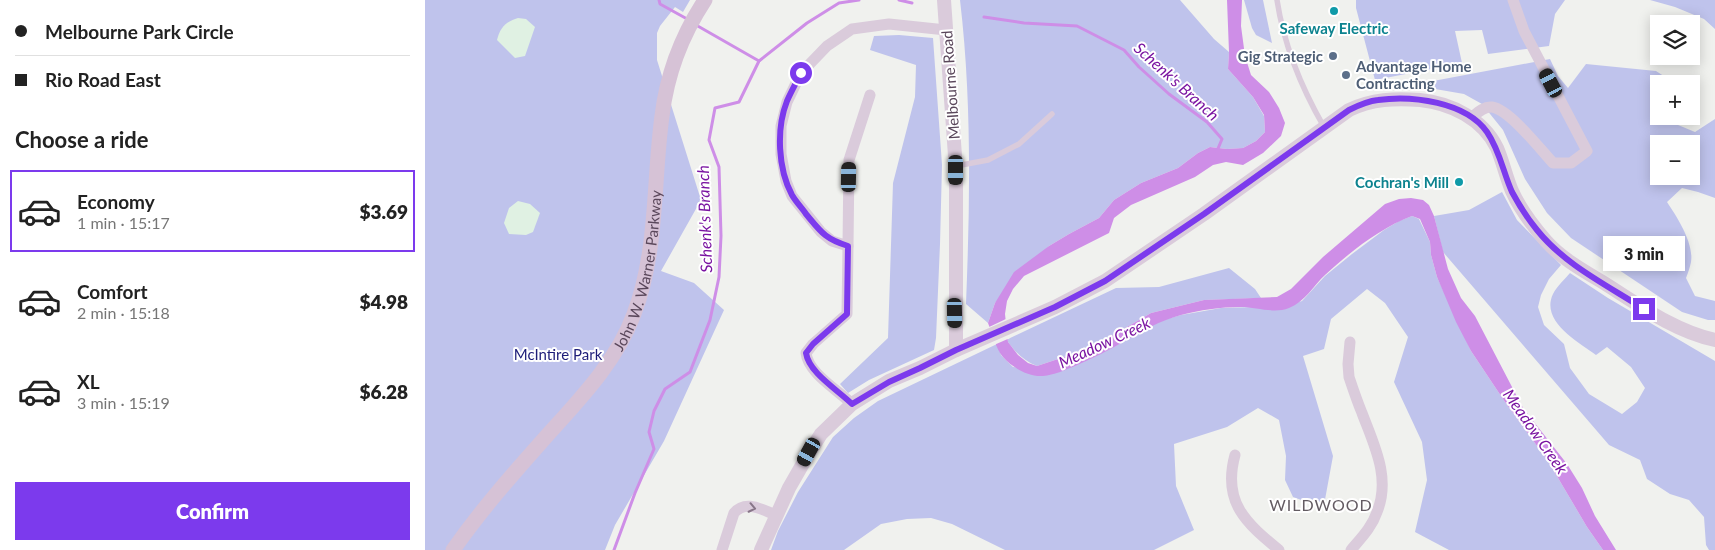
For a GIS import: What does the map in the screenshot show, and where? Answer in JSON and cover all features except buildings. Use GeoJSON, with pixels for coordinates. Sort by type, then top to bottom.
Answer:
{"type":"FeatureCollection","features":[{"type":"Feature","properties":{"kind":"main road","name":"John W. Warner Parkway"},"geometry":{"type":"LineString","coordinates":[[453,550],[497,492],[596,380],[623,340],[634,316],[649,261],[662,116],[673,67],[683,38],[701,5]]}},
{"type":"Feature","properties":{"kind":"street","name":"Melbourne Road"},"geometry":{"type":"LineString","coordinates":[[944,0],[955,166],[956,350]]}},
{"type":"Feature","properties":{"kind":"street"},"geometry":{"type":"LineString","coordinates":[[1471,118],[1491,106],[1505,112],[1553,163],[1571,163],[1587,151],[1530,43],[1513,0]]}},
{"type":"Feature","properties":{"kind":"street"},"geometry":{"type":"LineString","coordinates":[[848,246],[833,241],[821,232],[793,196],[786,181],[781,154],[781,126],[787,102],[801,73],[827,46],[852,29],[889,24],[946,30]]}},
{"type":"Feature","properties":{"kind":"street"},"geometry":{"type":"LineString","coordinates":[[852,404],[814,371],[807,359],[806,353],[813,344],[847,314],[849,160],[870,95]]}},
{"type":"Feature","properties":{"kind":"street"},"geometry":{"type":"LineString","coordinates":[[761,550],[776,515],[809,452],[821,434],[852,404],[874,389],[956,350],[1037,315],[1105,281],[1133,264],[1349,110],[1362,104],[1388,99],[1423,100],[1458,110],[1471,118],[1486,131],[1497,148],[1512,191],[1523,211],[1542,236],[1563,258],[1644,309],[1679,328],[1715,340]]}},
{"type":"Feature","properties":{"kind":"street"},"geometry":{"type":"LineString","coordinates":[[1350,342],[1349,377],[1377,453],[1383,482],[1377,513],[1371,525],[1351,550]]}},
{"type":"Feature","properties":{"kind":"street"},"geometry":{"type":"LineString","coordinates":[[1235,455],[1230,478],[1232,494],[1236,503],[1253,529],[1279,550]]}},
{"type":"Feature","properties":{"kind":"street"},"geometry":{"type":"LineString","coordinates":[[722,550],[734,513],[738,508],[749,505],[776,515]]}},
{"type":"Feature","properties":{"kind":"lane"},"geometry":{"type":"LineString","coordinates":[[1277,0],[1287,47],[1297,75],[1309,102],[1325,127]]}},
{"type":"Feature","properties":{"kind":"lane"},"geometry":{"type":"LineString","coordinates":[[955,166],[988,160],[1019,144],[1052,114]]}},
{"type":"Feature","properties":{"kind":"green space","name":"McIntire Park"},"geometry":{"type":"Polygon","coordinates":[[[425,0],[690,0],[683,12],[675,7],[660,26],[657,33],[657,60],[701,200],[661,271],[694,283],[724,310],[664,441],[615,525],[605,550],[425,550],[425,0]]]}},
{"type":"Feature","properties":{"kind":"green space"},"geometry":{"type":"Polygon","coordinates":[[[960,0],[1180,0],[1214,39],[1229,52],[1228,69],[1253,97],[1264,116],[1265,132],[1256,141],[1243,148],[1210,147],[1198,153],[1178,168],[1141,183],[1114,200],[1099,218],[1049,246],[995,303],[988,323],[966,304],[969,152],[967,76],[960,0]]]}},
{"type":"Feature","properties":{"kind":"green space"},"geometry":{"type":"Polygon","coordinates":[[[1244,0],[1263,0],[1272,43],[1256,35],[1252,28],[1244,0]]]}},
{"type":"Feature","properties":{"kind":"green space"},"geometry":{"type":"Polygon","coordinates":[[[1356,0],[1565,0],[1555,14],[1549,46],[1488,54],[1482,30],[1455,31],[1462,63],[1375,80],[1356,8],[1356,0]]]}},
{"type":"Feature","properties":{"kind":"green space"},"geometry":{"type":"Polygon","coordinates":[[[1650,0],[1715,0],[1715,29],[1700,17],[1700,15],[1694,15],[1650,0]]]}},
{"type":"Feature","properties":{"kind":"green space"},"geometry":{"type":"Polygon","coordinates":[[[899,35],[933,38],[942,165],[936,338],[934,350],[869,380],[848,393],[840,384],[888,338],[893,183],[915,97],[916,65],[870,50],[874,36],[899,35]]]}},
{"type":"Feature","properties":{"kind":"green space"},"geometry":{"type":"Polygon","coordinates":[[[1550,59],[1558,76],[1568,88],[1586,64],[1656,71],[1662,75],[1650,75],[1650,125],[1678,125],[1695,132],[1715,119],[1715,198],[1682,188],[1667,202],[1684,230],[1690,247],[1691,262],[1686,278],[1695,296],[1715,301],[1715,320],[1708,320],[1682,312],[1571,238],[1547,213],[1525,179],[1503,130],[1482,104],[1464,94],[1412,85],[1550,59]]]}},
{"type":"Feature","properties":{"kind":"green space"},"geometry":{"type":"Polygon","coordinates":[[[1502,192],[1517,220],[1561,265],[1549,279],[1541,295],[1538,307],[1544,325],[1564,344],[1570,368],[1589,394],[1622,414],[1637,402],[1645,388],[1631,367],[1607,347],[1596,355],[1571,337],[1556,322],[1550,304],[1553,294],[1570,273],[1608,298],[1715,361],[1715,550],[1709,550],[1706,545],[1704,517],[1689,500],[1670,494],[1647,479],[1640,460],[1609,445],[1443,252],[1434,216],[1469,210],[1502,192]]]}},
{"type":"Feature","properties":{"kind":"green space"},"geometry":{"type":"Polygon","coordinates":[[[1412,216],[1419,219],[1430,242],[1431,255],[1437,277],[1471,351],[1548,461],[1587,527],[1603,550],[1449,550],[1415,532],[1427,480],[1422,442],[1394,382],[1408,337],[1385,303],[1367,289],[1331,319],[1324,349],[1303,356],[1333,456],[1324,505],[1293,497],[1285,480],[1286,456],[1279,420],[1258,408],[1227,427],[1174,444],[1176,486],[1194,530],[1154,550],[1005,550],[952,524],[931,518],[907,519],[881,524],[844,550],[771,550],[778,531],[798,492],[833,437],[854,418],[878,401],[997,344],[1001,355],[1013,367],[1059,372],[1123,342],[1163,320],[1221,308],[1255,307],[1274,310],[1302,301],[1325,276],[1352,254],[1384,230],[1412,216]]]}},
{"type":"Feature","properties":{"kind":"green space"},"geometry":{"type":"Polygon","coordinates":[[[1229,268],[1255,289],[1261,298],[1204,300],[1151,313],[1091,348],[1037,366],[1028,362],[1008,342],[1008,339],[1116,288],[1159,287],[1229,268]]]}},
{"type":"Feature","properties":{"kind":"sand"},"geometry":{"type":"Polygon","coordinates":[[[518,18],[526,19],[535,27],[525,56],[515,58],[497,40],[504,26],[518,18]]]}},
{"type":"Feature","properties":{"kind":"sand"},"geometry":{"type":"Polygon","coordinates":[[[518,201],[530,204],[540,213],[533,232],[526,235],[509,234],[504,223],[509,208],[518,201]]]}},
{"type":"Feature","properties":{"kind":"water","name":"Meadow Creek"},"geometry":{"type":"Polygon","coordinates":[[[1227,0],[1242,0],[1241,26],[1245,56],[1251,75],[1269,92],[1279,108],[1285,123],[1281,136],[1263,153],[1243,165],[1226,162],[1213,165],[1195,177],[1131,205],[1114,218],[1109,233],[1024,276],[1013,289],[1007,301],[1005,314],[1008,342],[1018,355],[1028,363],[1037,366],[1091,348],[1151,313],[1204,300],[1277,297],[1291,289],[1323,257],[1385,204],[1399,199],[1423,200],[1429,205],[1434,216],[1448,269],[1461,298],[1475,316],[1523,408],[1567,464],[1616,550],[1603,550],[1587,527],[1548,461],[1471,351],[1456,322],[1437,277],[1431,255],[1430,242],[1420,219],[1412,216],[1388,227],[1355,249],[1325,275],[1300,302],[1289,308],[1265,310],[1247,307],[1225,308],[1181,315],[1165,320],[1081,363],[1047,375],[1037,376],[1021,371],[1003,357],[996,345],[988,323],[995,303],[1014,272],[1049,246],[1099,218],[1114,200],[1141,183],[1178,168],[1198,153],[1210,147],[1243,148],[1256,141],[1265,132],[1264,115],[1253,97],[1228,69],[1227,0]]]}},
{"type":"Feature","properties":{"kind":"pier"},"geometry":{"type":"Polygon","coordinates":[[[1008,318],[1010,338],[994,345],[987,328],[1008,318]]]}},
{"type":"Feature","properties":{"kind":"waterway"},"geometry":{"type":"LineString","coordinates":[[659,0],[660,4],[689,20]]}},
{"type":"Feature","properties":{"kind":"waterway","name":"Schenk's Branch"},"geometry":{"type":"LineString","coordinates":[[614,550],[654,449],[649,432],[654,411],[665,389],[690,372],[710,320],[719,277],[721,236],[719,167],[709,140],[715,108],[739,102],[759,61],[807,23],[839,3],[859,0]]}},
{"type":"Feature","properties":{"kind":"waterway","name":"Schenk's Branch"},"geometry":{"type":"LineString","coordinates":[[899,0],[912,3]]}},
{"type":"Feature","properties":{"kind":"waterway","name":"Schenk's Branch"},"geometry":{"type":"LineString","coordinates":[[984,17],[1024,23],[1077,26],[1124,50],[1139,67],[1169,94],[1207,122],[1222,139],[1217,151]]}},
{"type":"Feature","properties":{"kind":"waterway"},"geometry":{"type":"LineString","coordinates":[[696,25],[759,61]]}},
{"type":"Feature","properties":{"kind":"place","name":"Safeway Electric"},"geometry":{"type":"Point","coordinates":[1334,11]}},
{"type":"Feature","properties":{"kind":"place","name":"Gig Strategic"},"geometry":{"type":"Point","coordinates":[1333,56]}},
{"type":"Feature","properties":{"kind":"place","name":"Advantage Home Contracting"},"geometry":{"type":"Point","coordinates":[1346,75]}},
{"type":"Feature","properties":{"kind":"place","name":"Cochran's Mill"},"geometry":{"type":"Point","coordinates":[1459,182]}},
{"type":"Feature","properties":{"kind":"district","name":"WILDWOOD"},"geometry":{"type":"Point","coordinates":[1321,504]}},
{"type":"Feature","properties":{"kind":"route"},"geometry":{"type":"LineString","coordinates":[[801,73],[787,102],[781,126],[781,154],[786,181],[793,196],[821,232],[833,241],[848,246],[847,314],[813,344],[806,353],[807,359],[814,371],[852,404],[874,389],[956,350],[1055,307],[1105,281],[1133,264],[1349,110],[1376,100],[1423,100],[1458,110],[1471,118],[1486,131],[1497,148],[1512,191],[1523,211],[1548,243],[1563,258],[1644,309]]}}]}
